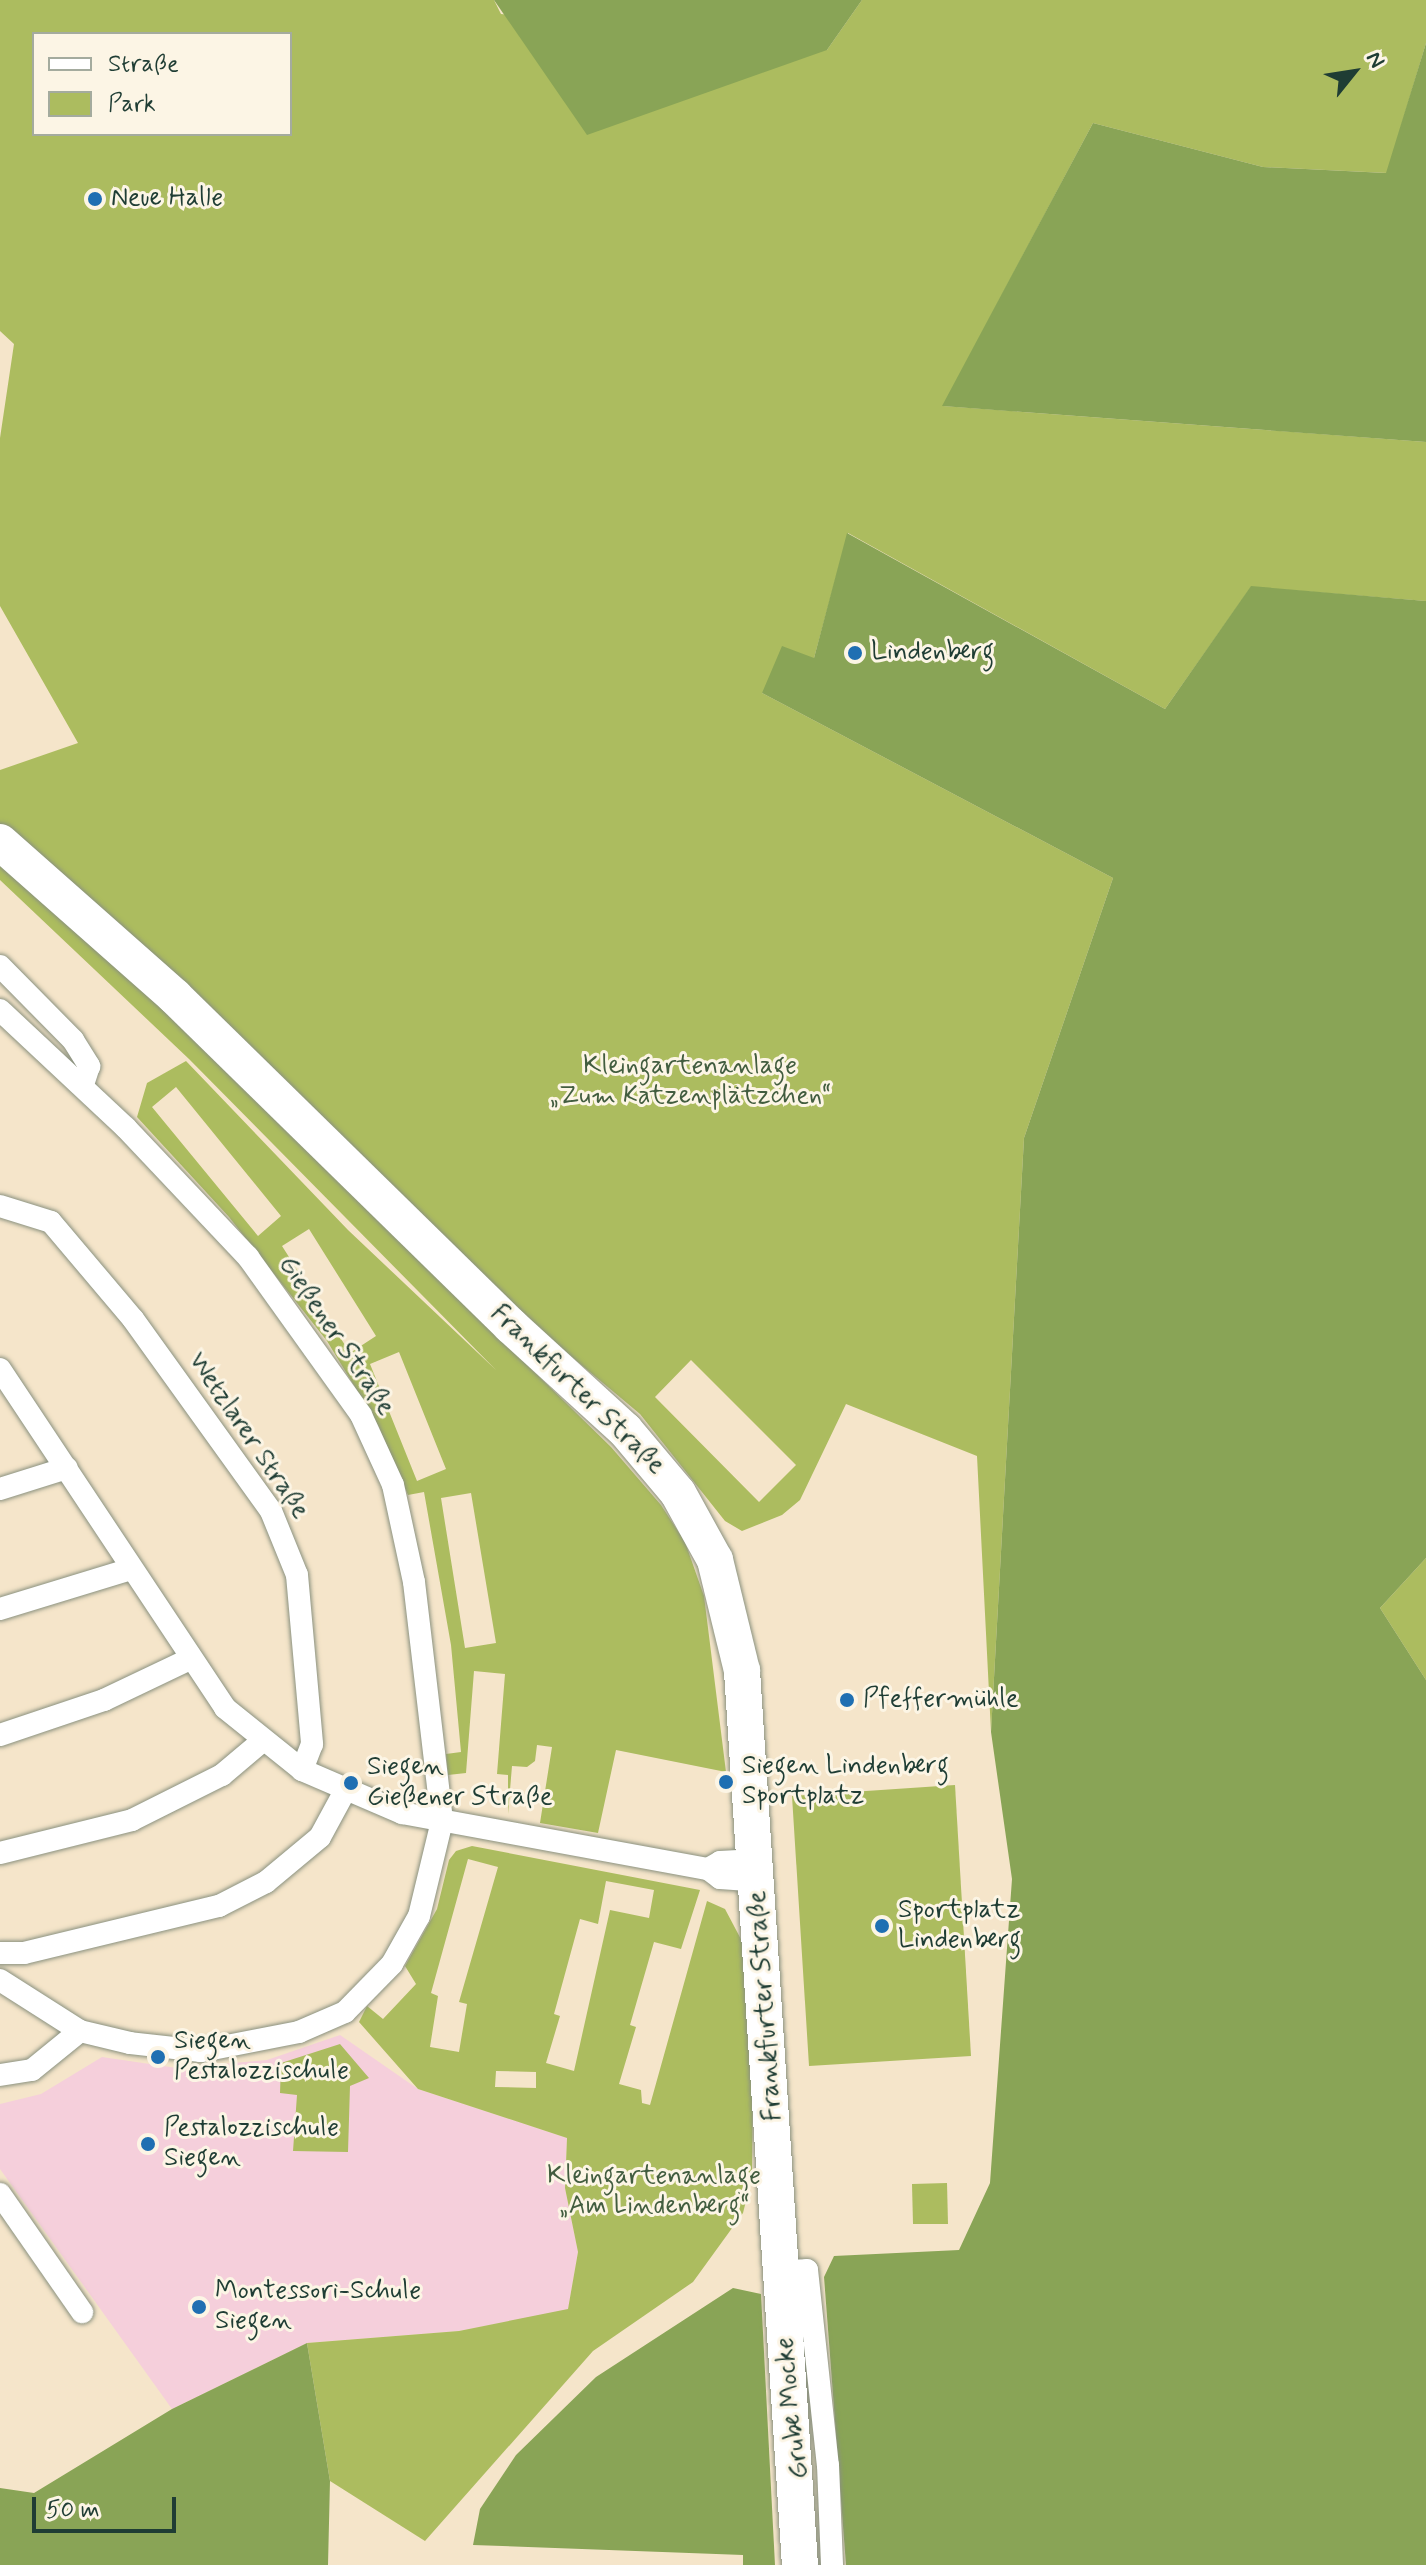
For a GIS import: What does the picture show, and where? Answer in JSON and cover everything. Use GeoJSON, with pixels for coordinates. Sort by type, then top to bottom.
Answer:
{"type":"FeatureCollection","features":[{"type":"Feature","properties":{"kind":"main road","name":"Frankfurter Straße"},"geometry":{"type":"LineString","coordinates":[[0,842],[175,997],[653,1459],[700,1531],[726,1590],[742,1671],[758,1871],[800,2565]]}},
{"type":"Feature","properties":{"kind":"street"},"geometry":{"type":"LineString","coordinates":[[0,966],[73,1040],[89,1066],[83,1085]]}},
{"type":"Feature","properties":{"kind":"street","name":"Gießener Straße"},"geometry":{"type":"LineString","coordinates":[[0,1010],[83,1085],[248,1257],[361,1415],[393,1485],[408,1554],[425,1649],[442,1821],[419,1916],[392,1964],[345,2012],[260,2043],[201,2051],[80,2031]]}},
{"type":"Feature","properties":{"kind":"street","name":"Wetzlarer Straße"},"geometry":{"type":"LineString","coordinates":[[0,1206],[51,1222],[133,1319],[271,1511],[297,1575],[312,1744],[302,1770]]}},
{"type":"Feature","properties":{"kind":"street"},"geometry":{"type":"LineString","coordinates":[[0,1369],[225,1708],[261,1742],[302,1770],[402,1813],[708,1869],[720,1862],[758,1871]]}},
{"type":"Feature","properties":{"kind":"street"},"geometry":{"type":"LineString","coordinates":[[0,1489],[67,1468]]}},
{"type":"Feature","properties":{"kind":"street"},"geometry":{"type":"LineString","coordinates":[[0,1609],[131,1569]]}},
{"type":"Feature","properties":{"kind":"street"},"geometry":{"type":"LineString","coordinates":[[0,1735],[104,1700],[190,1659]]}},
{"type":"Feature","properties":{"kind":"street"},"geometry":{"type":"LineString","coordinates":[[0,1853],[132,1820],[222,1775],[261,1742]]}},
{"type":"Feature","properties":{"kind":"street"},"geometry":{"type":"LineString","coordinates":[[0,1953],[24,1953],[219,1906],[266,1882],[320,1837],[345,1791]]}},
{"type":"Feature","properties":{"kind":"street"},"geometry":{"type":"LineString","coordinates":[[0,1980],[80,2031],[32,2070],[0,2075]]}},
{"type":"Feature","properties":{"kind":"street"},"geometry":{"type":"LineString","coordinates":[[0,2194],[82,2312]]}},
{"type":"Feature","properties":{"kind":"street","name":"Grube Mocke"},"geometry":{"type":"LineString","coordinates":[[783,2271],[807,2270],[828,2465],[832,2565]]}},
{"type":"Feature","properties":{"kind":"shaded area"},"geometry":{"type":"Polygon","coordinates":[[[340,2035],[418,2089],[567,2138],[565,2188],[578,2252],[568,2310],[459,2331],[307,2343],[172,2409],[0,2169],[0,2104],[41,2094],[102,2057],[177,2068],[267,2060],[340,2035]]]}},
{"type":"Feature","properties":{"kind":"green space","name":"Kleingartenanlage „Zum Katzenplätzchen“"},"geometry":{"type":"Polygon","coordinates":[[[0,0],[494,0],[501,14],[827,50],[862,0],[1426,0],[1426,43],[1387,173],[1263,167],[1093,123],[943,406],[1426,442],[1426,601],[1251,587],[1165,709],[848,533],[814,658],[762,693],[1113,878],[1024,1138],[991,1732],[977,1456],[846,1404],[800,1500],[782,1515],[742,1531],[725,1521],[640,1414],[523,1316],[0,829],[0,770],[78,743],[0,606],[0,438],[14,344],[0,331],[0,0]],[[691,1360],[655,1397],[759,1502],[796,1465],[691,1360]]]}},
{"type":"Feature","properties":{"kind":"green space"},"geometry":{"type":"Polygon","coordinates":[[[494,0],[862,0],[827,50],[587,135],[494,0]]]}},
{"type":"Feature","properties":{"kind":"green space"},"geometry":{"type":"Polygon","coordinates":[[[1426,43],[1426,442],[942,406],[1093,123],[1263,167],[1386,173],[1426,43]]]}},
{"type":"Feature","properties":{"kind":"green space"},"geometry":{"type":"Polygon","coordinates":[[[847,533],[1165,709],[1251,586],[1426,601],[1426,1558],[1380,1608],[1426,1680],[1426,2565],[846,2565],[824,2277],[834,2256],[959,2250],[990,2183],[1012,1879],[991,1732],[1024,1138],[1113,878],[762,693],[782,646],[814,658],[847,533]]]}},
{"type":"Feature","properties":{"kind":"green space"},"geometry":{"type":"Polygon","coordinates":[[[0,849],[611,1447],[661,1505],[685,1542],[704,1596],[726,1772],[616,1750],[598,1833],[540,1823],[552,1747],[537,1745],[535,1761],[527,1767],[512,1766],[508,1814],[508,1775],[497,1774],[505,1674],[474,1671],[466,1773],[448,1775],[446,1754],[461,1752],[451,1645],[424,1492],[408,1495],[378,1425],[327,1341],[229,1217],[137,1117],[147,1083],[186,1061],[348,1230],[496,1370],[189,1059],[0,880],[0,849]],[[176,1087],[152,1107],[258,1236],[281,1216],[176,1087]],[[309,1229],[282,1246],[350,1353],[376,1336],[309,1229]],[[399,1352],[370,1364],[417,1481],[446,1469],[399,1352]],[[471,1493],[441,1498],[465,1648],[496,1643],[471,1493]]]}},
{"type":"Feature","properties":{"kind":"green space"},"geometry":{"type":"Polygon","coordinates":[[[1426,1558],[1426,1680],[1380,1608],[1426,1558]]]}},
{"type":"Feature","properties":{"kind":"green space","name":"Sportplatz Lindenberg"},"geometry":{"type":"Polygon","coordinates":[[[955,1785],[971,2056],[809,2066],[792,1796],[955,1785]]]}},
{"type":"Feature","properties":{"kind":"green space","name":"Kleingartenanlage „Am Lindenberg“"},"geometry":{"type":"Polygon","coordinates":[[[472,1846],[700,1890],[681,1949],[654,1942],[630,2025],[636,2027],[619,2084],[641,2090],[642,2103],[650,2105],[707,1901],[725,1909],[743,1943],[753,2081],[752,2177],[743,2213],[693,2282],[593,2351],[425,2541],[330,2481],[307,2343],[459,2331],[568,2309],[578,2252],[565,2188],[567,2138],[418,2089],[359,2022],[367,2006],[383,2019],[416,1984],[405,1966],[437,1909],[449,1860],[456,1851],[472,1846]],[[468,1859],[431,1993],[438,1996],[430,2047],[459,2052],[467,2004],[459,2002],[498,1867],[468,1859]],[[606,1881],[598,1924],[580,1919],[554,2014],[560,2016],[546,2063],[574,2071],[610,1910],[649,1918],[654,1890],[606,1881]],[[496,2071],[495,2087],[536,2088],[536,2072],[496,2071]]]}},
{"type":"Feature","properties":{"kind":"green space"},"geometry":{"type":"Polygon","coordinates":[[[340,2044],[369,2078],[350,2086],[348,2152],[293,2151],[297,2095],[280,2093],[281,2063],[340,2044]]]}},
{"type":"Feature","properties":{"kind":"green space"},"geometry":{"type":"Polygon","coordinates":[[[947,2183],[948,2224],[913,2224],[912,2184],[947,2183]]]}},
{"type":"Feature","properties":{"kind":"green space"},"geometry":{"type":"Polygon","coordinates":[[[733,2288],[761,2294],[775,2565],[743,2565],[743,2555],[473,2545],[480,2509],[516,2455],[596,2377],[733,2288]]]}},
{"type":"Feature","properties":{"kind":"green space"},"geometry":{"type":"Polygon","coordinates":[[[307,2343],[330,2481],[328,2565],[0,2565],[0,2488],[34,2493],[172,2409],[307,2343]]]}},
{"type":"Feature","properties":{"kind":"place","name":"Neue Halle"},"geometry":{"type":"Point","coordinates":[95,199]}},
{"type":"Feature","properties":{"kind":"place","name":"Lindenberg"},"geometry":{"type":"Point","coordinates":[855,653]}},
{"type":"Feature","properties":{"kind":"place","name":"Pfeffermühle"},"geometry":{"type":"Point","coordinates":[847,1700]}},
{"type":"Feature","properties":{"kind":"place","name":"Siegen Lindenberg Sportplatz"},"geometry":{"type":"Point","coordinates":[726,1782]}},
{"type":"Feature","properties":{"kind":"place","name":"Siegen Gießener Straße"},"geometry":{"type":"Point","coordinates":[351,1783]}},
{"type":"Feature","properties":{"kind":"place","name":"Sportplatz Lindenberg"},"geometry":{"type":"Point","coordinates":[882,1926]}},
{"type":"Feature","properties":{"kind":"place","name":"Siegen Pestalozzischule"},"geometry":{"type":"Point","coordinates":[158,2057]}},
{"type":"Feature","properties":{"kind":"place","name":"Pestalozzischule Siegen"},"geometry":{"type":"Point","coordinates":[148,2144]}},
{"type":"Feature","properties":{"kind":"place","name":"Montessori-Schule Siegen"},"geometry":{"type":"Point","coordinates":[199,2307]}}]}
